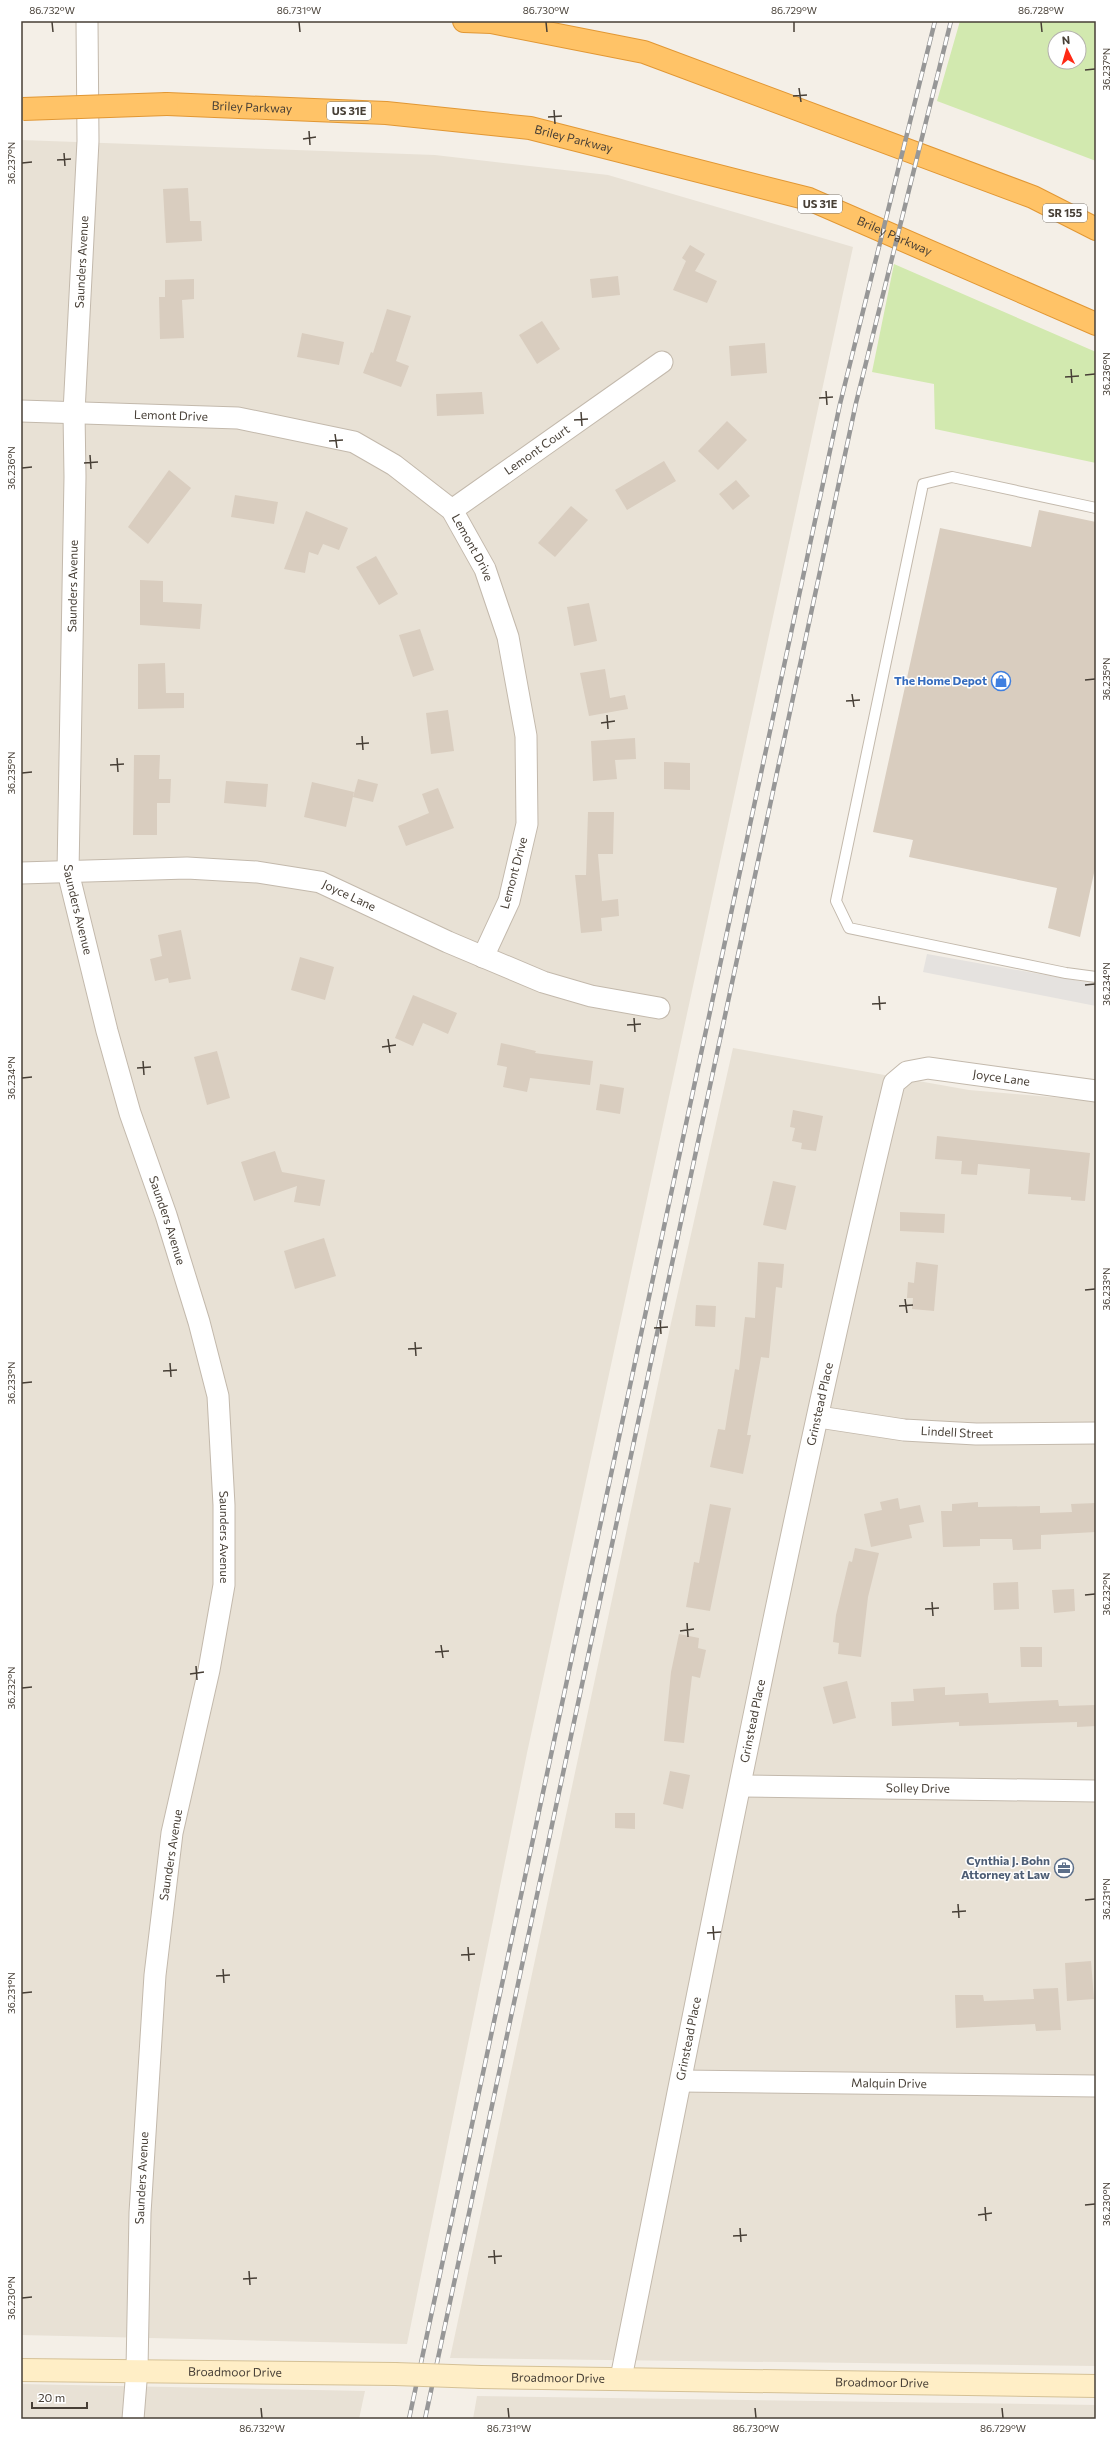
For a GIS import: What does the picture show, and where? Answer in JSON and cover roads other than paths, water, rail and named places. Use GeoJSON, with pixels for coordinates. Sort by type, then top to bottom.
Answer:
{"type":"FeatureCollection","features":[{"type":"Feature","properties":{"kind":"highway"},"geometry":{"type":"LineString","coordinates":[[464,21],[491,22]]}},
{"type":"Feature","properties":{"kind":"highway"},"geometry":{"type":"LineString","coordinates":[[487,21],[644,52],[1033,197],[1096,214]]}},
{"type":"Feature","properties":{"kind":"highway","name":"Briley Parkway"},"geometry":{"type":"LineString","coordinates":[[22,109],[167,104],[386,113],[530,128],[809,199],[1096,324]]}},
{"type":"Feature","properties":{"kind":"highway","name":"SR 155"},"geometry":{"type":"LineString","coordinates":[[1033,197],[1096,229]]}},
{"type":"Feature","properties":{"kind":"main road","name":"Broadmoor Drive"},"geometry":{"type":"LineString","coordinates":[[21,2370],[137,2369],[481,2377],[1096,2386]]}},
{"type":"Feature","properties":{"kind":"street","name":"Saunders Avenue"},"geometry":{"type":"LineString","coordinates":[[87,21],[88,141],[74,412],[75,493],[68,872],[107,1031],[130,1113],[166,1215],[199,1322],[218,1396],[224,1505],[224,1585],[209,1670],[172,1833],[155,1975],[140,2213],[137,2369],[133,2419]]}},
{"type":"Feature","properties":{"kind":"street","name":"Lemont Court"},"geometry":{"type":"LineString","coordinates":[[452,510],[662,362]]}},
{"type":"Feature","properties":{"kind":"street","name":"Lemont Drive"},"geometry":{"type":"LineString","coordinates":[[21,411],[238,418],[354,442],[394,465],[452,510],[485,569],[508,637],[526,736],[527,824],[509,901],[483,957]]}},
{"type":"Feature","properties":{"kind":"street","name":"Joyce Lane"},"geometry":{"type":"LineString","coordinates":[[21,873],[187,868],[257,872],[320,882],[483,957],[543,982],[591,996],[659,1008]]}},
{"type":"Feature","properties":{"kind":"street","name":"Joyce Lane"},"geometry":{"type":"LineString","coordinates":[[907,1072],[928,1068],[1096,1091]]}},
{"type":"Feature","properties":{"kind":"street","name":"Grinstead Place"},"geometry":{"type":"LineString","coordinates":[[621,2378],[741,1786],[852,1256],[894,1083],[907,1072]]}},
{"type":"Feature","properties":{"kind":"street","name":"Lindell Street"},"geometry":{"type":"LineString","coordinates":[[818,1417],[904,1430],[962,1433],[1096,1433]]}},
{"type":"Feature","properties":{"kind":"street","name":"Solley Drive"},"geometry":{"type":"LineString","coordinates":[[741,1786],[1096,1791]]}},
{"type":"Feature","properties":{"kind":"street","name":"Malquin Drive"},"geometry":{"type":"LineString","coordinates":[[681,2081],[1096,2086]]}},
{"type":"Feature","properties":{"kind":"lane"},"geometry":{"type":"LineString","coordinates":[[1096,508],[952,477],[924,484],[836,901],[849,928],[1058,971],[1096,977]]}},
{"type":"Feature","properties":{"kind":"railway"},"geometry":{"type":"LineString","coordinates":[[409,2419],[840,404],[935,21]]}},
{"type":"Feature","properties":{"kind":"railway"},"geometry":{"type":"LineString","coordinates":[[425,2419],[856,403],[951,21]]}},
{"type":"Feature","properties":{"kind":"place","name":"The Home Depot"},"geometry":{"type":"Point","coordinates":[1001,681]}},
{"type":"Feature","properties":{"kind":"place","name":"Cynthia J. Bohn Attorney at Law"},"geometry":{"type":"Point","coordinates":[1064,1868]}}]}
